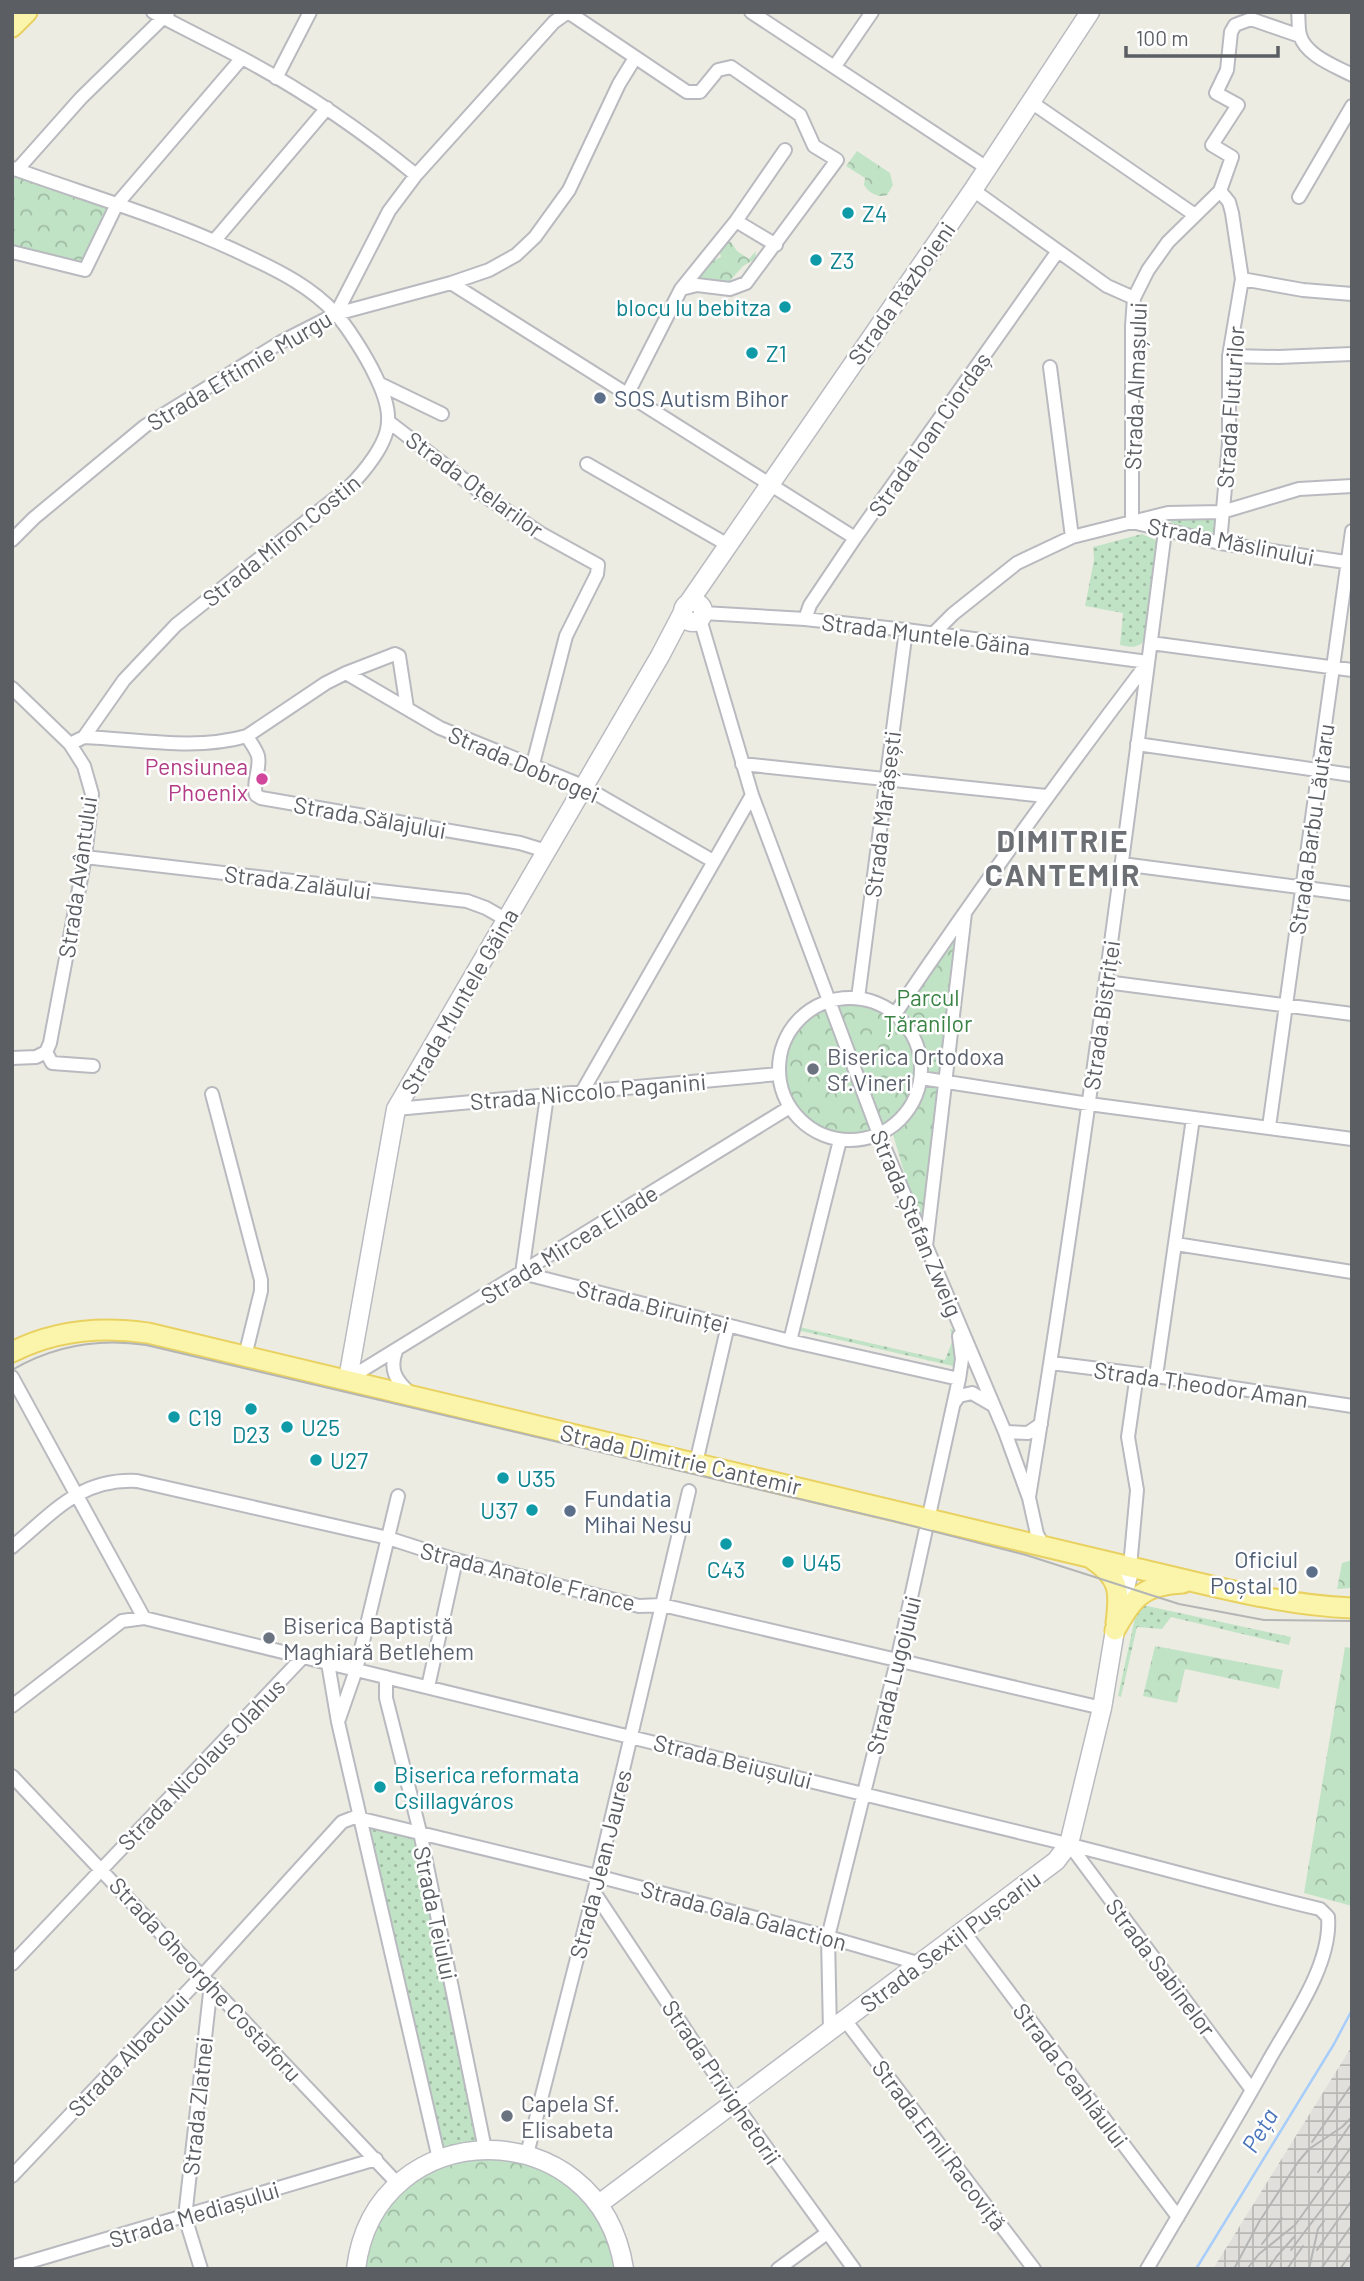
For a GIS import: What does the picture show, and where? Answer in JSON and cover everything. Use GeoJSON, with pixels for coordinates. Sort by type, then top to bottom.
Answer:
{"type":"FeatureCollection","features":[{"type":"Feature","properties":{"kind":"main road"},"geometry":{"type":"LineString","coordinates":[[12,27],[27,12]]}},
{"type":"Feature","properties":{"kind":"main road","name":"Strada Dimitrie Cantemir"},"geometry":{"type":"LineString","coordinates":[[12,1352],[58,1335],[101,1329],[148,1333],[930,1517],[1130,1567],[1315,1605],[1352,1608]]}},
{"type":"Feature","properties":{"kind":"main road"},"geometry":{"type":"LineString","coordinates":[[1088,1556],[1108,1572],[1117,1585],[1119,1601],[1115,1630]]}},
{"type":"Feature","properties":{"kind":"main road"},"geometry":{"type":"LineString","coordinates":[[1115,1630],[1131,1603],[1147,1590],[1174,1583],[1200,1582]]}},
{"type":"Feature","properties":{"kind":"street"},"geometry":{"type":"LineString","coordinates":[[276,78],[310,12]]}},
{"type":"Feature","properties":{"kind":"street"},"geometry":{"type":"LineString","coordinates":[[568,12],[687,92],[700,92],[718,70],[732,67],[800,115],[814,146],[837,160],[746,283],[730,289],[697,285],[681,289]]}},
{"type":"Feature","properties":{"kind":"street","name":"Strada Eftimie Murgu"},"geometry":{"type":"LineString","coordinates":[[12,540],[34,518],[145,426],[281,342],[336,314],[390,211],[416,175],[554,22],[568,12]]}},
{"type":"Feature","properties":{"kind":"street"},"geometry":{"type":"LineString","coordinates":[[751,12],[987,168]]}},
{"type":"Feature","properties":{"kind":"street"},"geometry":{"type":"LineString","coordinates":[[835,66],[872,12]]}},
{"type":"Feature","properties":{"kind":"street","name":"Strada Războieni"},"geometry":{"type":"LineString","coordinates":[[695,613],[710,573],[728,545],[973,190],[1090,12]]}},
{"type":"Feature","properties":{"kind":"street"},"geometry":{"type":"LineString","coordinates":[[1298,12],[1300,36],[1312,52],[1352,75]]}},
{"type":"Feature","properties":{"kind":"street"},"geometry":{"type":"LineString","coordinates":[[388,422],[380,384],[369,362],[336,314],[299,284],[215,240],[15,169],[161,14],[327,108],[369,136],[416,175]]}},
{"type":"Feature","properties":{"kind":"street","name":"Strada Almașului"},"geometry":{"type":"LineString","coordinates":[[1132,522],[1134,298],[1148,270],[1168,242],[1220,191],[1232,157],[1212,145],[1238,105],[1216,93],[1227,70],[1231,32],[1235,25],[1251,19],[1300,36]]}},
{"type":"Feature","properties":{"kind":"street"},"geometry":{"type":"LineString","coordinates":[[12,252],[85,270],[117,204],[242,58]]}},
{"type":"Feature","properties":{"kind":"street"},"geometry":{"type":"LineString","coordinates":[[336,314],[451,283],[489,270],[516,255],[535,237],[569,190],[613,95],[635,58]]}},
{"type":"Feature","properties":{"kind":"street"},"geometry":{"type":"LineString","coordinates":[[1031,102],[1195,215]]}},
{"type":"Feature","properties":{"kind":"street"},"geometry":{"type":"LineString","coordinates":[[1299,197],[1352,107]]}},
{"type":"Feature","properties":{"kind":"street"},"geometry":{"type":"LineString","coordinates":[[215,240],[327,108]]}},
{"type":"Feature","properties":{"kind":"street"},"geometry":{"type":"LineString","coordinates":[[628,393],[681,289],[736,220],[785,150]]}},
{"type":"Feature","properties":{"kind":"street"},"geometry":{"type":"LineString","coordinates":[[973,190],[1107,286],[1134,298]]}},
{"type":"Feature","properties":{"kind":"street","name":"Strada Fluturilor"},"geometry":{"type":"LineString","coordinates":[[1220,191],[1230,202],[1242,279],[1229,356],[1229,443],[1220,543]]}},
{"type":"Feature","properties":{"kind":"street"},"geometry":{"type":"LineString","coordinates":[[736,220],[776,245]]}},
{"type":"Feature","properties":{"kind":"street","name":"Strada Ioan Ciordaș"},"geometry":{"type":"LineString","coordinates":[[806,620],[810,605],[855,538],[1058,251]]}},
{"type":"Feature","properties":{"kind":"street"},"geometry":{"type":"LineString","coordinates":[[1242,279],[1303,290],[1352,294]]}},
{"type":"Feature","properties":{"kind":"street"},"geometry":{"type":"LineString","coordinates":[[451,283],[855,538]]}},
{"type":"Feature","properties":{"kind":"street"},"geometry":{"type":"LineString","coordinates":[[1229,356],[1278,358],[1352,354]]}},
{"type":"Feature","properties":{"kind":"street"},"geometry":{"type":"LineString","coordinates":[[1050,367],[1072,537]]}},
{"type":"Feature","properties":{"kind":"street"},"geometry":{"type":"LineString","coordinates":[[380,384],[442,414]]}},
{"type":"Feature","properties":{"kind":"street","name":"Strada Miron Costin"},"geometry":{"type":"LineString","coordinates":[[80,759],[86,747],[85,737],[124,680],[176,625],[348,488],[364,472],[377,453],[388,422]]}},
{"type":"Feature","properties":{"kind":"street","name":"Strada Oțelarilor"},"geometry":{"type":"LineString","coordinates":[[388,422],[488,498],[540,533],[598,565],[597,574],[566,636],[533,764]]}},
{"type":"Feature","properties":{"kind":"street"},"geometry":{"type":"LineString","coordinates":[[587,464],[728,545]]}},
{"type":"Feature","properties":{"kind":"street"},"geometry":{"type":"LineString","coordinates":[[1132,522],[1168,513],[1222,512],[1299,489],[1352,486]]}},
{"type":"Feature","properties":{"kind":"street","name":"Strada Măslinului"},"geometry":{"type":"LineString","coordinates":[[934,633],[953,614],[1017,563],[1072,537],[1132,522],[1220,543],[1350,562]]}},
{"type":"Feature","properties":{"kind":"street","name":"Strada Bistriței"},"geometry":{"type":"LineString","coordinates":[[1029,1498],[1089,1104],[1165,531]]}},
{"type":"Feature","properties":{"kind":"street","name":"Strada Barbu Lăutaru"},"geometry":{"type":"LineString","coordinates":[[1269,1127],[1350,562],[1352,531]]}},
{"type":"Feature","properties":{"kind":"street","name":"Strada Muntele Găina"},"geometry":{"type":"LineString","coordinates":[[348,1380],[397,1109],[660,656],[695,613],[906,629],[1147,662]]}},
{"type":"Feature","properties":{"kind":"street","name":"Strada Ștefan Zweig"},"geometry":{"type":"LineString","coordinates":[[695,613],[752,795],[879,1135],[1005,1432],[1029,1498],[1034,1525],[1043,1545]]}},
{"type":"Feature","properties":{"kind":"street","name":"Strada Mărășești"},"geometry":{"type":"LineString","coordinates":[[859,999],[906,629]]}},
{"type":"Feature","properties":{"kind":"street"},"geometry":{"type":"LineString","coordinates":[[1151,643],[1352,670]]}},
{"type":"Feature","properties":{"kind":"street"},"geometry":{"type":"LineString","coordinates":[[70,744],[85,737],[217,743],[247,736],[326,683],[395,654],[399,656],[407,708]]}},
{"type":"Feature","properties":{"kind":"street"},"geometry":{"type":"LineString","coordinates":[[895,1014],[965,909],[1147,662]]}},
{"type":"Feature","properties":{"kind":"street","name":"Strada Dobrogei"},"geometry":{"type":"LineString","coordinates":[[346,673],[440,728],[583,786],[713,861]]}},
{"type":"Feature","properties":{"kind":"street","name":"Strada Avântului"},"geometry":{"type":"LineString","coordinates":[[12,688],[70,744],[87,773],[92,794],[85,857],[46,1052]]}},
{"type":"Feature","properties":{"kind":"street","name":"Strada Sălajului"},"geometry":{"type":"LineString","coordinates":[[247,736],[257,754],[254,789],[256,795],[261,798],[520,843],[546,851]]}},
{"type":"Feature","properties":{"kind":"street"},"geometry":{"type":"LineString","coordinates":[[1137,744],[1352,775]]}},
{"type":"Feature","properties":{"kind":"street"},"geometry":{"type":"LineString","coordinates":[[742,764],[1046,796]]}},
{"type":"Feature","properties":{"kind":"street"},"geometry":{"type":"LineString","coordinates":[[582,1092],[752,795]]}},
{"type":"Feature","properties":{"kind":"street","name":"Strada Zalăului"},"geometry":{"type":"LineString","coordinates":[[85,857],[467,901],[507,920]]}},
{"type":"Feature","properties":{"kind":"street"},"geometry":{"type":"LineString","coordinates":[[1122,864],[1352,894]]}},
{"type":"Feature","properties":{"kind":"street"},"geometry":{"type":"LineString","coordinates":[[926,1247],[965,909]]}},
{"type":"Feature","properties":{"kind":"street"},"geometry":{"type":"LineString","coordinates":[[1106,982],[1352,1014]]}},
{"type":"Feature","properties":{"kind":"street"},"geometry":{"type":"LineString","coordinates":[[859,999],[878,1003],[895,1014],[909,1028],[918,1046],[921,1078],[915,1098],[891,1128],[879,1135],[852,1141],[840,1140],[812,1129],[790,1107],[783,1091],[779,1074],[783,1047],[792,1029],[804,1015],[829,1001],[859,999]]}},
{"type":"Feature","properties":{"kind":"street"},"geometry":{"type":"LineString","coordinates":[[12,1058],[36,1057],[46,1052],[52,1063],[93,1066]]}},
{"type":"Feature","properties":{"kind":"street","name":"Strada Niccolo Paganini"},"geometry":{"type":"LineString","coordinates":[[397,1109],[779,1074]]}},
{"type":"Feature","properties":{"kind":"street"},"geometry":{"type":"LineString","coordinates":[[921,1078],[1089,1104],[1352,1139]]}},
{"type":"Feature","properties":{"kind":"street"},"geometry":{"type":"LineString","coordinates":[[212,1094],[261,1280],[261,1292],[245,1356]]}},
{"type":"Feature","properties":{"kind":"street"},"geometry":{"type":"LineString","coordinates":[[522,1273],[547,1096]]}},
{"type":"Feature","properties":{"kind":"street","name":"Strada Mircea Eliade"},"geometry":{"type":"LineString","coordinates":[[348,1380],[790,1107]]}},
{"type":"Feature","properties":{"kind":"street"},"geometry":{"type":"LineString","coordinates":[[1156,1376],[1193,1118]]}},
{"type":"Feature","properties":{"kind":"street"},"geometry":{"type":"LineString","coordinates":[[790,1340],[840,1140]]}},
{"type":"Feature","properties":{"kind":"street"},"geometry":{"type":"LineString","coordinates":[[1176,1244],[1352,1272]]}},
{"type":"Feature","properties":{"kind":"street","name":"Strada Biruinței"},"geometry":{"type":"LineString","coordinates":[[522,1273],[790,1340],[959,1378]]}},
{"type":"Feature","properties":{"kind":"street","name":"Strada Lugojului"},"geometry":{"type":"LineString","coordinates":[[830,2032],[828,1937],[897,1661],[954,1403],[962,1348],[956,1318]]}},
{"type":"Feature","properties":{"kind":"street"},"geometry":{"type":"LineString","coordinates":[[696,1463],[728,1325]]}},
{"type":"Feature","properties":{"kind":"street"},"geometry":{"type":"LineString","coordinates":[[396,1351],[394,1374],[411,1394]]}},
{"type":"Feature","properties":{"kind":"street","name":"Strada Theodor Aman"},"geometry":{"type":"LineString","coordinates":[[1051,1363],[1352,1406]]}},
{"type":"Feature","properties":{"kind":"street"},"geometry":{"type":"LineString","coordinates":[[1130,1567],[1137,1490],[1128,1437],[1137,1374]]}},
{"type":"Feature","properties":{"kind":"street"},"geometry":{"type":"LineString","coordinates":[[12,1377],[144,1618],[122,1621],[12,1706]]}},
{"type":"Feature","properties":{"kind":"street"},"geometry":{"type":"LineString","coordinates":[[954,1403],[959,1396],[972,1393],[994,1407]]}},
{"type":"Feature","properties":{"kind":"street"},"geometry":{"type":"LineString","coordinates":[[1005,1432],[1028,1433],[1041,1424]]}},
{"type":"Feature","properties":{"kind":"street","name":"Strada Anatole France"},"geometry":{"type":"LineString","coordinates":[[12,1547],[77,1493],[110,1482],[137,1481],[388,1538],[456,1560],[639,1606],[662,1605],[1102,1708]]}},
{"type":"Feature","properties":{"kind":"street","name":"Strada Jean Jaures"},"geometry":{"type":"LineString","coordinates":[[527,2154],[594,1892],[689,1491]]}},
{"type":"Feature","properties":{"kind":"street"},"geometry":{"type":"LineString","coordinates":[[338,1722],[356,1670],[398,1496]]}},
{"type":"Feature","properties":{"kind":"street"},"geometry":{"type":"LineString","coordinates":[[428,1687],[456,1560]]}},
{"type":"Feature","properties":{"kind":"street","name":"Strada Sextil Pușcariu"},"geometry":{"type":"LineString","coordinates":[[599,2204],[1056,1861],[1069,1844],[1102,1708],[1115,1630],[1130,1567]]}},
{"type":"Feature","properties":{"kind":"street","name":"Strada Beiușului"},"geometry":{"type":"LineString","coordinates":[[144,1618],[1069,1844],[1213,1884],[1320,1909],[1328,1917],[1329,1925],[1317,1970],[1252,2090]]}},
{"type":"Feature","properties":{"kind":"street","name":"Strada Nicolaus Olahus"},"geometry":{"type":"LineString","coordinates":[[12,1964],[303,1657]]}},
{"type":"Feature","properties":{"kind":"street"},"geometry":{"type":"LineString","coordinates":[[328,1663],[338,1722],[439,2159]]}},
{"type":"Feature","properties":{"kind":"street","name":"Strada Teiului"},"geometry":{"type":"LineString","coordinates":[[386,1677],[386,1698],[420,1832],[485,2149]]}},
{"type":"Feature","properties":{"kind":"street","name":"Strada Gheorghe Costaforu"},"geometry":{"type":"LineString","coordinates":[[12,1776],[398,2184]]}},
{"type":"Feature","properties":{"kind":"street","name":"Strada Gala Galaction"},"geometry":{"type":"LineString","coordinates":[[362,1819],[597,1876],[921,1964]]}},
{"type":"Feature","properties":{"kind":"street","name":"Strada Albacului"},"geometry":{"type":"LineString","coordinates":[[12,2176],[207,1980],[342,1822],[362,1819]]}},
{"type":"Feature","properties":{"kind":"street","name":"Strada Sabinelor"},"geometry":{"type":"LineString","coordinates":[[1069,1844],[1252,2090]]}},
{"type":"Feature","properties":{"kind":"street","name":"Strada Privighetorii"},"geometry":{"type":"LineString","coordinates":[[594,1892],[735,2104],[854,2269]]}},
{"type":"Feature","properties":{"kind":"street","name":"Strada Ceahlăului"},"geometry":{"type":"LineString","coordinates":[[964,1932],[1178,2217]]}},
{"type":"Feature","properties":{"kind":"street","name":"Strada Zlatnei"},"geometry":{"type":"LineString","coordinates":[[201,2269],[185,2217],[207,1980]]}},
{"type":"Feature","properties":{"kind":"street","name":"Strada Emil Racoviță"},"geometry":{"type":"LineString","coordinates":[[845,2020],[1034,2269]]}},
{"type":"Feature","properties":{"kind":"street"},"geometry":{"type":"LineString","coordinates":[[1147,2269],[1252,2090]]}},
{"type":"Feature","properties":{"kind":"street"},"geometry":{"type":"LineString","coordinates":[[356,2269],[360,2248],[371,2221],[398,2184],[439,2159],[485,2149],[527,2154],[565,2172],[587,2190],[599,2204],[616,2235],[624,2269]]}},
{"type":"Feature","properties":{"kind":"street","name":"Strada Mediașului"},"geometry":{"type":"LineString","coordinates":[[12,2267],[376,2158]]}},
{"type":"Feature","properties":{"kind":"street"},"geometry":{"type":"LineString","coordinates":[[778,2269],[827,2233]]}},
{"type":"Feature","properties":{"kind":"shaded area"},"geometry":{"type":"Polygon","coordinates":[[[1352,2046],[1352,2269],[1213,2269],[1352,2046]]]}},
{"type":"Feature","properties":{"kind":"green space"},"geometry":{"type":"Polygon","coordinates":[[[857,151],[890,173],[893,185],[887,195],[880,196],[871,192],[864,185],[865,178],[846,166],[857,151]]]}},
{"type":"Feature","properties":{"kind":"green space"},"geometry":{"type":"Polygon","coordinates":[[[12,173],[107,206],[82,265],[12,245],[12,173]]]}},
{"type":"Feature","properties":{"kind":"green space"},"geometry":{"type":"Polygon","coordinates":[[[723,242],[731,242],[737,251],[749,259],[756,251],[755,259],[743,266],[728,283],[703,278],[695,280],[705,264],[721,257],[719,249],[723,242]]]}},
{"type":"Feature","properties":{"kind":"green space"},"geometry":{"type":"Polygon","coordinates":[[[1175,517],[1215,518],[1216,526],[1213,533],[1184,528],[1170,522],[1175,517]]]}},
{"type":"Feature","properties":{"kind":"green space"},"geometry":{"type":"Polygon","coordinates":[[[1142,534],[1158,541],[1147,639],[1138,646],[1128,647],[1120,645],[1123,613],[1085,606],[1094,560],[1093,547],[1142,534]]]}},
{"type":"Feature","properties":{"kind":"green space","name":"Parcul Țăranilor"},"geometry":{"type":"Polygon","coordinates":[[[965,909],[926,1246],[891,1128],[850,1140],[835,1139],[809,1127],[798,1117],[783,1092],[780,1062],[789,1035],[807,1014],[819,1006],[846,998],[860,999],[894,1013],[965,909]]]}},
{"type":"Feature","properties":{"kind":"green space"},"geometry":{"type":"Polygon","coordinates":[[[799,1327],[945,1360],[953,1339],[950,1329],[955,1330],[959,1353],[957,1367],[797,1330],[799,1327]]]}},
{"type":"Feature","properties":{"kind":"green space"},"geometry":{"type":"Polygon","coordinates":[[[1352,1560],[1352,1588],[1337,1589],[1342,1563],[1352,1560]]]}},
{"type":"Feature","properties":{"kind":"green space"},"geometry":{"type":"Polygon","coordinates":[[[1138,1604],[1291,1637],[1289,1645],[1171,1617],[1162,1629],[1137,1627],[1121,1697],[1118,1696],[1138,1604]]]}},
{"type":"Feature","properties":{"kind":"green space"},"geometry":{"type":"Polygon","coordinates":[[[1155,1646],[1283,1670],[1279,1689],[1185,1669],[1177,1703],[1143,1696],[1155,1646]]]}},
{"type":"Feature","properties":{"kind":"green space"},"geometry":{"type":"Polygon","coordinates":[[[1345,1647],[1352,1648],[1352,1906],[1304,1893],[1345,1647]]]}},
{"type":"Feature","properties":{"kind":"green space"},"geometry":{"type":"Polygon","coordinates":[[[362,1819],[420,1832],[485,2149],[439,2159],[362,1819]]]}},
{"type":"Feature","properties":{"kind":"green space"},"geometry":{"type":"Polygon","coordinates":[[[485,2149],[577,2181],[624,2269],[356,2269],[398,2184],[485,2149]]]}},
{"type":"Feature","properties":{"kind":"waterway","name":"Peța"},"geometry":{"type":"LineString","coordinates":[[1196,2269],[1334,2044],[1352,2010]]}},
{"type":"Feature","properties":{"kind":"tram line"},"geometry":{"type":"LineString","coordinates":[[12,1370],[44,1355],[77,1346],[111,1343],[146,1345],[893,1521],[1026,1555],[1179,1604],[1264,1620],[1352,1621]]}},
{"type":"Feature","properties":{"kind":"tram line"},"geometry":{"type":"LineString","coordinates":[[1312,2142],[1352,2084]]}},
{"type":"Feature","properties":{"kind":"tram line"},"geometry":{"type":"LineString","coordinates":[[1234,2269],[1259,2222],[1298,2162],[1309,2149],[1352,2117]]}},
{"type":"Feature","properties":{"kind":"tram line"},"geometry":{"type":"LineString","coordinates":[[1318,2172],[1350,2125]]}},
{"type":"Feature","properties":{"kind":"tram line"},"geometry":{"type":"LineString","coordinates":[[1247,2269],[1259,2254],[1295,2225],[1352,2146]]}},
{"type":"Feature","properties":{"kind":"tram line"},"geometry":{"type":"LineString","coordinates":[[1291,2250],[1352,2169]]}},
{"type":"Feature","properties":{"kind":"tram line"},"geometry":{"type":"LineString","coordinates":[[1317,2250],[1352,2200]]}},
{"type":"Feature","properties":{"kind":"tram line"},"geometry":{"type":"LineString","coordinates":[[1262,2244],[1282,2218]]}},
{"type":"Feature","properties":{"kind":"tram line"},"geometry":{"type":"LineString","coordinates":[[1309,2269],[1318,2229],[1324,2221]]}},
{"type":"Feature","properties":{"kind":"tram line"},"geometry":{"type":"LineString","coordinates":[[1321,2269],[1352,2225]]}},
{"type":"Feature","properties":{"kind":"tram line"},"geometry":{"type":"LineString","coordinates":[[1268,2269],[1294,2237]]}},
{"type":"Feature","properties":{"kind":"tram line"},"geometry":{"type":"LineString","coordinates":[[1287,2269],[1303,2246]]}},
{"type":"Feature","properties":{"kind":"tram line"},"geometry":{"type":"LineString","coordinates":[[1340,2269],[1352,2252]]}},
{"type":"Feature","properties":{"kind":"place","name":"Z4"},"geometry":{"type":"Point","coordinates":[848,213]}},
{"type":"Feature","properties":{"kind":"place","name":"Z3"},"geometry":{"type":"Point","coordinates":[816,260]}},
{"type":"Feature","properties":{"kind":"place","name":"blocu lu bebitza"},"geometry":{"type":"Point","coordinates":[785,307]}},
{"type":"Feature","properties":{"kind":"place","name":"Z1"},"geometry":{"type":"Point","coordinates":[752,353]}},
{"type":"Feature","properties":{"kind":"place","name":"SOS Autism Bihor"},"geometry":{"type":"Point","coordinates":[600,398]}},
{"type":"Feature","properties":{"kind":"place","name":"Pensiunea Phoenix"},"geometry":{"type":"Point","coordinates":[262,779]}},
{"type":"Feature","properties":{"kind":"place","name":"Biserica Ortodoxa Sf.Vineri"},"geometry":{"type":"Point","coordinates":[813,1069]}},
{"type":"Feature","properties":{"kind":"place","name":"D23"},"geometry":{"type":"Point","coordinates":[251,1409]}},
{"type":"Feature","properties":{"kind":"place","name":"C19"},"geometry":{"type":"Point","coordinates":[174,1417]}},
{"type":"Feature","properties":{"kind":"place","name":"U25"},"geometry":{"type":"Point","coordinates":[287,1427]}},
{"type":"Feature","properties":{"kind":"place","name":"U27"},"geometry":{"type":"Point","coordinates":[316,1460]}},
{"type":"Feature","properties":{"kind":"place","name":"U35"},"geometry":{"type":"Point","coordinates":[503,1478]}},
{"type":"Feature","properties":{"kind":"place","name":"U37"},"geometry":{"type":"Point","coordinates":[532,1510]}},
{"type":"Feature","properties":{"kind":"place","name":"Fundatia Mihai Nesu"},"geometry":{"type":"Point","coordinates":[570,1511]}},
{"type":"Feature","properties":{"kind":"place","name":"C43"},"geometry":{"type":"Point","coordinates":[726,1544]}},
{"type":"Feature","properties":{"kind":"place","name":"U45"},"geometry":{"type":"Point","coordinates":[788,1562]}},
{"type":"Feature","properties":{"kind":"place","name":"Oficiul Poștal 10"},"geometry":{"type":"Point","coordinates":[1312,1572]}},
{"type":"Feature","properties":{"kind":"place","name":"Biserica Baptistă Maghiară Betlehem"},"geometry":{"type":"Point","coordinates":[269,1638]}},
{"type":"Feature","properties":{"kind":"place","name":"Biserica reformata Csillagváros"},"geometry":{"type":"Point","coordinates":[380,1787]}},
{"type":"Feature","properties":{"kind":"place","name":"Capela Sf. Elisabeta"},"geometry":{"type":"Point","coordinates":[507,2116]}},
{"type":"Feature","properties":{"kind":"district","name":"DIMITRIE CANTEMIR"},"geometry":{"type":"Point","coordinates":[1063,857]}}]}
